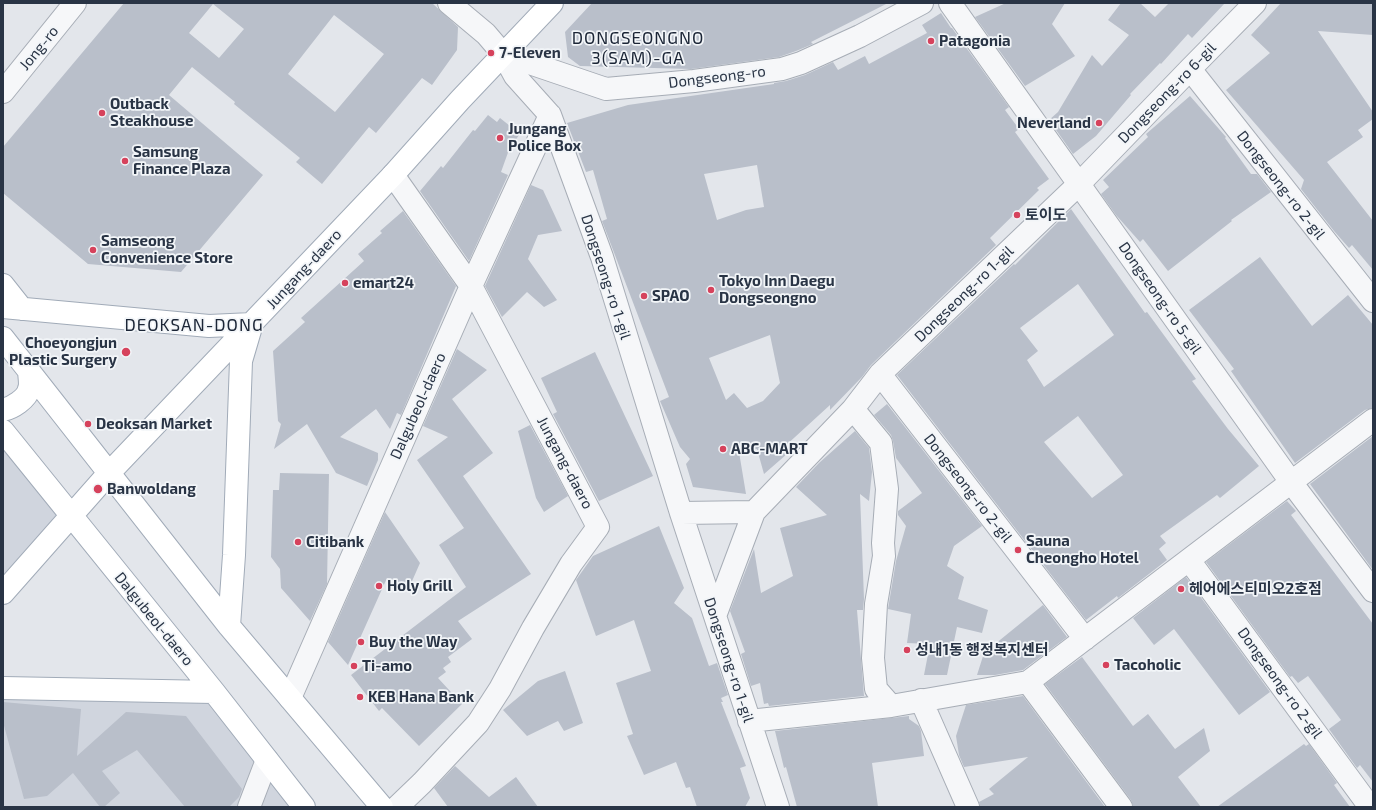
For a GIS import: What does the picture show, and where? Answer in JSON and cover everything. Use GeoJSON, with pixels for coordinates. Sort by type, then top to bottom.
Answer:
{"type":"FeatureCollection","features":[{"type":"Feature","properties":{"kind":"main road","name":"Jungang-daero"},"geometry":{"type":"LineString","coordinates":[[3,593],[109,473],[393,175],[503,54],[552,3]]}},
{"type":"Feature","properties":{"kind":"main road"},"geometry":{"type":"LineString","coordinates":[[3,285],[12,308],[209,326],[252,324],[241,361],[234,555],[229,626]]}},
{"type":"Feature","properties":{"kind":"main road"},"geometry":{"type":"LineString","coordinates":[[3,338],[229,626],[382,807]]}},
{"type":"Feature","properties":{"kind":"main road"},"geometry":{"type":"LineString","coordinates":[[3,410],[11,408],[20,402],[30,389],[29,370]]}},
{"type":"Feature","properties":{"kind":"main road","name":"Dalgubeol-daero"},"geometry":{"type":"LineString","coordinates":[[3,431],[214,692],[304,807]]}},
{"type":"Feature","properties":{"kind":"main road"},"geometry":{"type":"LineString","coordinates":[[3,688],[214,692]]}},
{"type":"Feature","properties":{"kind":"street","name":"Jong-ro"},"geometry":{"type":"LineString","coordinates":[[3,92],[75,3]]}},
{"type":"Feature","properties":{"kind":"street","name":"Dongseong-ro 1-gil"},"geometry":{"type":"LineString","coordinates":[[449,3],[486,34],[503,54],[515,76],[550,115],[602,257],[681,513],[778,807]]}},
{"type":"Feature","properties":{"kind":"street","name":"Dongseong-ro"},"geometry":{"type":"LineString","coordinates":[[503,54],[606,89],[694,81],[782,69],[801,63],[860,36],[922,3]]}},
{"type":"Feature","properties":{"kind":"street","name":"Dongseong-ro 5-gil"},"geometry":{"type":"LineString","coordinates":[[950,3],[1291,482],[1373,591]]}},
{"type":"Feature","properties":{"kind":"street","name":"Dongseong-ro 6-gil"},"geometry":{"type":"LineString","coordinates":[[1079,184],[1190,68],[1255,3]]}},
{"type":"Feature","properties":{"kind":"street","name":"Dongseong-ro 2-gil"},"geometry":{"type":"LineString","coordinates":[[1190,68],[1373,301]]}},
{"type":"Feature","properties":{"kind":"street","name":"Dalgubeol-daero"},"geometry":{"type":"LineString","coordinates":[[290,698],[472,286],[550,115]]}},
{"type":"Feature","properties":{"kind":"street","name":"Jungang-daero"},"geometry":{"type":"LineString","coordinates":[[393,175],[472,286],[598,527],[571,564],[533,628],[500,689],[478,723],[422,783],[397,807]]}},
{"type":"Feature","properties":{"kind":"street","name":"Dongseong-ro 1-gil"},"geometry":{"type":"LineString","coordinates":[[754,512],[853,409],[880,374],[1079,184]]}},
{"type":"Feature","properties":{"kind":"street","name":"Dongseong-ro 2-gil"},"geometry":{"type":"LineString","coordinates":[[880,374],[1085,639]]}},
{"type":"Feature","properties":{"kind":"street"},"geometry":{"type":"LineString","coordinates":[[853,409],[881,443],[887,489],[883,543],[884,556],[876,604],[873,658],[876,689],[891,706]]}},
{"type":"Feature","properties":{"kind":"street"},"geometry":{"type":"LineString","coordinates":[[749,721],[891,706],[1028,682],[1373,420]]}},
{"type":"Feature","properties":{"kind":"street"},"geometry":{"type":"LineString","coordinates":[[681,513],[754,512],[715,616]]}},
{"type":"Feature","properties":{"kind":"street","name":"Dongseong-ro 2-gil"},"geometry":{"type":"LineString","coordinates":[[1189,560],[1370,807]]}},
{"type":"Feature","properties":{"kind":"street"},"geometry":{"type":"LineString","coordinates":[[1028,682],[1121,807]]}},
{"type":"Feature","properties":{"kind":"street"},"geometry":{"type":"LineString","coordinates":[[921,700],[968,807]]}},
{"type":"Feature","properties":{"kind":"street"},"geometry":{"type":"LineString","coordinates":[[249,807],[267,760]]}},
{"type":"Feature","properties":{"kind":"shaded area"},"geometry":{"type":"Polygon","coordinates":[[[3,432],[71,517],[3,592],[3,432]]]}},
{"type":"Feature","properties":{"kind":"shaded area"},"geometry":{"type":"Polygon","coordinates":[[[3,685],[214,692],[305,807],[3,807],[3,685]]]}},
{"type":"Feature","properties":{"kind":"building"},"geometry":{"type":"Polygon","coordinates":[[[124,3],[432,3],[458,27],[457,50],[432,85],[422,78],[376,133],[369,127],[322,184],[296,162],[300,158],[234,104],[235,102],[192,67],[169,95],[263,175],[181,272],[88,264],[3,193],[3,147],[124,3]],[[213,4],[189,33],[219,58],[244,29],[213,4]],[[334,15],[288,74],[335,112],[384,54],[334,15]]]}},
{"type":"Feature","properties":{"kind":"building"},"geometry":{"type":"Polygon","coordinates":[[[592,3],[888,3],[811,42],[813,44],[779,57],[691,69],[580,66],[568,57],[565,32],[592,3]]]}},
{"type":"Feature","properties":{"kind":"building"},"geometry":{"type":"Polygon","coordinates":[[[1006,3],[1065,3],[1052,24],[1075,56],[1025,86],[975,17],[1006,3]]]}},
{"type":"Feature","properties":{"kind":"building"},"geometry":{"type":"Polygon","coordinates":[[[1121,3],[1140,3],[1155,17],[1169,3],[1225,3],[1192,38],[1188,34],[1161,64],[1160,63],[1130,94],[1131,95],[1096,136],[1073,154],[1049,120],[1058,112],[1092,55],[1102,66],[1129,35],[1108,20],[1121,3]]]}},
{"type":"Feature","properties":{"kind":"building"},"geometry":{"type":"Polygon","coordinates":[[[1281,3],[1373,3],[1373,35],[1318,31],[1373,112],[1373,119],[1358,130],[1363,137],[1327,162],[1373,221],[1373,270],[1352,245],[1349,248],[1334,231],[1301,189],[1304,180],[1226,90],[1270,53],[1251,35],[1281,3]]]}},
{"type":"Feature","properties":{"kind":"building"},"geometry":{"type":"Polygon","coordinates":[[[941,13],[1009,107],[1005,110],[1019,129],[1015,132],[1049,179],[1037,188],[1039,190],[990,238],[996,245],[871,365],[862,377],[830,410],[830,405],[783,448],[787,454],[764,474],[757,449],[739,452],[746,494],[693,487],[686,464],[690,459],[680,447],[660,401],[669,397],[602,221],[607,219],[593,170],[586,172],[567,123],[628,105],[774,84],[805,75],[833,62],[838,70],[865,56],[869,64],[927,33],[922,25],[941,13]],[[757,165],[704,174],[717,220],[746,210],[764,207],[757,165]],[[770,335],[709,358],[726,400],[734,393],[747,408],[763,401],[780,383],[770,335]]]}},
{"type":"Feature","properties":{"kind":"building"},"geometry":{"type":"Polygon","coordinates":[[[1190,96],[1226,137],[1225,138],[1251,174],[1257,174],[1271,192],[1231,220],[1232,221],[1168,271],[1143,239],[1140,242],[1116,215],[1101,194],[1109,187],[1103,180],[1148,137],[1146,134],[1190,96]]]}},
{"type":"Feature","properties":{"kind":"building"},"geometry":{"type":"Polygon","coordinates":[[[488,115],[497,122],[500,118],[520,134],[510,147],[501,172],[508,175],[469,261],[420,191],[441,166],[443,168],[473,130],[475,131],[488,115]]]}},
{"type":"Feature","properties":{"kind":"building"},"geometry":{"type":"Polygon","coordinates":[[[531,185],[543,190],[562,231],[538,235],[528,259],[557,300],[544,307],[527,292],[502,317],[485,286],[531,185]]]}},
{"type":"Feature","properties":{"kind":"building"},"geometry":{"type":"Polygon","coordinates":[[[1071,209],[1145,313],[1147,312],[1196,379],[1192,381],[1228,429],[1259,466],[1220,498],[1217,495],[1160,536],[1166,543],[1159,549],[1167,560],[1118,598],[1117,596],[1086,620],[897,375],[1014,264],[1015,265],[1071,209]],[[1078,284],[1020,328],[1038,351],[1027,360],[1044,387],[1114,335],[1078,284]],[[1078,416],[1044,442],[1092,498],[1123,475],[1078,416]]]}},
{"type":"Feature","properties":{"kind":"building"},"geometry":{"type":"Polygon","coordinates":[[[403,211],[456,286],[401,415],[397,413],[390,429],[376,409],[340,437],[378,453],[378,460],[367,486],[336,473],[307,424],[274,449],[281,424],[278,421],[273,351],[305,322],[301,318],[364,261],[358,254],[382,233],[380,231],[403,211]]]}},
{"type":"Feature","properties":{"kind":"building"},"geometry":{"type":"Polygon","coordinates":[[[1260,257],[1312,326],[1348,295],[1373,325],[1373,408],[1365,410],[1295,463],[1231,371],[1234,369],[1189,310],[1260,257]]]}},
{"type":"Feature","properties":{"kind":"building"},"geometry":{"type":"Polygon","coordinates":[[[457,349],[487,370],[452,399],[493,453],[463,476],[531,574],[458,621],[472,639],[448,657],[451,662],[443,668],[446,672],[438,678],[462,704],[419,746],[382,708],[379,711],[351,675],[466,587],[439,545],[464,528],[417,460],[448,437],[423,426],[457,349]]]}},
{"type":"Feature","properties":{"kind":"building"},"geometry":{"type":"Polygon","coordinates":[[[595,352],[653,476],[599,501],[553,414],[557,412],[541,378],[595,352]]]}},
{"type":"Feature","properties":{"kind":"building"},"geometry":{"type":"Polygon","coordinates":[[[887,404],[982,526],[954,546],[947,566],[964,577],[958,599],[988,610],[982,633],[957,627],[947,675],[924,675],[930,644],[907,643],[911,614],[888,609],[896,561],[906,526],[898,515],[898,511],[922,493],[896,458],[891,435],[874,415],[887,404]]]}},
{"type":"Feature","properties":{"kind":"building"},"geometry":{"type":"Polygon","coordinates":[[[530,425],[568,496],[544,512],[536,498],[518,431],[530,425]]]}},
{"type":"Feature","properties":{"kind":"building"},"geometry":{"type":"Polygon","coordinates":[[[855,431],[869,448],[872,472],[869,501],[860,494],[864,599],[863,610],[857,610],[864,696],[769,706],[768,703],[764,704],[760,683],[751,686],[741,654],[745,652],[730,611],[754,549],[761,593],[793,576],[780,528],[827,515],[796,487],[819,463],[855,431]]]}},
{"type":"Feature","properties":{"kind":"building"},"geometry":{"type":"Polygon","coordinates":[[[1373,436],[1373,570],[1310,484],[1373,436]]]}},
{"type":"Feature","properties":{"kind":"building"},"geometry":{"type":"Polygon","coordinates":[[[280,473],[329,474],[327,584],[310,621],[281,588],[280,569],[271,557],[273,490],[279,490],[280,473]]]}},
{"type":"Feature","properties":{"kind":"building"},"geometry":{"type":"Polygon","coordinates":[[[1287,501],[1296,511],[1291,515],[1373,624],[1373,782],[1360,765],[1357,768],[1329,729],[1341,720],[1308,676],[1298,683],[1292,676],[1290,677],[1206,562],[1287,501]]]}},
{"type":"Feature","properties":{"kind":"building"},"geometry":{"type":"Polygon","coordinates":[[[385,512],[420,563],[409,588],[387,578],[348,665],[328,642],[385,512]]]}},
{"type":"Feature","properties":{"kind":"building"},"geometry":{"type":"Polygon","coordinates":[[[659,526],[684,588],[674,603],[692,618],[709,666],[717,663],[728,695],[721,698],[723,702],[721,702],[746,766],[740,768],[750,798],[745,807],[697,807],[690,787],[686,788],[676,762],[644,775],[627,736],[633,734],[616,683],[651,671],[634,620],[596,636],[576,580],[593,556],[659,526]]]}},
{"type":"Feature","properties":{"kind":"building"},"geometry":{"type":"Polygon","coordinates":[[[1186,577],[1270,692],[1239,715],[1174,629],[1154,645],[1133,618],[1186,577]]]}},
{"type":"Feature","properties":{"kind":"building"},"geometry":{"type":"Polygon","coordinates":[[[1043,605],[1067,637],[1023,670],[995,675],[977,675],[984,653],[1043,605]]]}},
{"type":"Feature","properties":{"kind":"building"},"geometry":{"type":"Polygon","coordinates":[[[1082,657],[1133,726],[1148,714],[1175,749],[1204,728],[1210,751],[1178,777],[1201,807],[1133,807],[1131,800],[1045,684],[1082,657]]]}},
{"type":"Feature","properties":{"kind":"building"},"geometry":{"type":"Polygon","coordinates":[[[565,671],[583,723],[564,731],[558,721],[527,736],[503,710],[538,681],[565,671]]]}},
{"type":"Feature","properties":{"kind":"building"},"geometry":{"type":"Polygon","coordinates":[[[1023,696],[1105,807],[980,807],[979,802],[994,794],[989,789],[1028,757],[964,767],[959,755],[956,736],[966,705],[1023,696]]]}},
{"type":"Feature","properties":{"kind":"building"},"geometry":{"type":"Polygon","coordinates":[[[3,702],[81,709],[77,756],[126,712],[186,716],[242,789],[239,797],[229,807],[185,807],[137,750],[102,771],[120,793],[104,807],[100,807],[73,773],[47,796],[24,799],[3,722],[3,702]]]}},
{"type":"Feature","properties":{"kind":"building"},"geometry":{"type":"Polygon","coordinates":[[[909,716],[909,719],[919,726],[921,731],[924,756],[872,763],[878,807],[797,807],[786,767],[784,768],[775,731],[909,716]]]}},
{"type":"Feature","properties":{"kind":"building"},"geometry":{"type":"Polygon","coordinates":[[[1304,744],[1306,746],[1309,744],[1337,783],[1334,785],[1350,807],[1217,807],[1304,744]]]}},
{"type":"Feature","properties":{"kind":"building"},"geometry":{"type":"Polygon","coordinates":[[[455,766],[489,797],[516,777],[538,807],[448,807],[434,788],[455,766]]]}},
{"type":"Feature","properties":{"kind":"place","name":"Patagonia"},"geometry":{"type":"Point","coordinates":[931,41]}},
{"type":"Feature","properties":{"kind":"place","name":"7-Eleven"},"geometry":{"type":"Point","coordinates":[491,53]}},
{"type":"Feature","properties":{"kind":"place","name":"Outback Steakhouse"},"geometry":{"type":"Point","coordinates":[102,113]}},
{"type":"Feature","properties":{"kind":"place","name":"Neverland"},"geometry":{"type":"Point","coordinates":[1099,123]}},
{"type":"Feature","properties":{"kind":"place","name":"Jungang Police Box"},"geometry":{"type":"Point","coordinates":[500,138]}},
{"type":"Feature","properties":{"kind":"place","name":"Samsung Finance Plaza"},"geometry":{"type":"Point","coordinates":[125,161]}},
{"type":"Feature","properties":{"kind":"place","name":"토이도"},"geometry":{"type":"Point","coordinates":[1017,215]}},
{"type":"Feature","properties":{"kind":"place","name":"Samseong Convenience Store"},"geometry":{"type":"Point","coordinates":[93,250]}},
{"type":"Feature","properties":{"kind":"place","name":"emart24"},"geometry":{"type":"Point","coordinates":[345,283]}},
{"type":"Feature","properties":{"kind":"place","name":"Tokyo Inn Daegu Dongseongno"},"geometry":{"type":"Point","coordinates":[711,290]}},
{"type":"Feature","properties":{"kind":"place","name":"SPAO"},"geometry":{"type":"Point","coordinates":[644,296]}},
{"type":"Feature","properties":{"kind":"place","name":"Choeyongjun Plastic Surgery"},"geometry":{"type":"Point","coordinates":[126,352]}},
{"type":"Feature","properties":{"kind":"place","name":"Deoksan Market"},"geometry":{"type":"Point","coordinates":[88,424]}},
{"type":"Feature","properties":{"kind":"place","name":"ABC-MART"},"geometry":{"type":"Point","coordinates":[723,449]}},
{"type":"Feature","properties":{"kind":"place","name":"Banwoldang"},"geometry":{"type":"Point","coordinates":[98,489]}},
{"type":"Feature","properties":{"kind":"place","name":"Citibank"},"geometry":{"type":"Point","coordinates":[298,542]}},
{"type":"Feature","properties":{"kind":"place","name":"Sauna Cheongho Hotel"},"geometry":{"type":"Point","coordinates":[1018,550]}},
{"type":"Feature","properties":{"kind":"place","name":"Holy Grill"},"geometry":{"type":"Point","coordinates":[379,586]}},
{"type":"Feature","properties":{"kind":"place","name":"헤어에스티미오2호점"},"geometry":{"type":"Point","coordinates":[1181,589]}},
{"type":"Feature","properties":{"kind":"place","name":"Buy the Way"},"geometry":{"type":"Point","coordinates":[361,642]}},
{"type":"Feature","properties":{"kind":"place","name":"성내1동 행정복지센터"},"geometry":{"type":"Point","coordinates":[907,650]}},
{"type":"Feature","properties":{"kind":"place","name":"Tacoholic"},"geometry":{"type":"Point","coordinates":[1106,665]}},
{"type":"Feature","properties":{"kind":"place","name":"Ti-amo"},"geometry":{"type":"Point","coordinates":[354,666]}},
{"type":"Feature","properties":{"kind":"place","name":"KEB Hana Bank"},"geometry":{"type":"Point","coordinates":[360,697]}},
{"type":"Feature","properties":{"kind":"district","name":"DONGSEONGNO 3(SAM)-GA"},"geometry":{"type":"Point","coordinates":[638,48]}},
{"type":"Feature","properties":{"kind":"district","name":"DEOKSAN-DONG"},"geometry":{"type":"Point","coordinates":[194,325]}}]}
